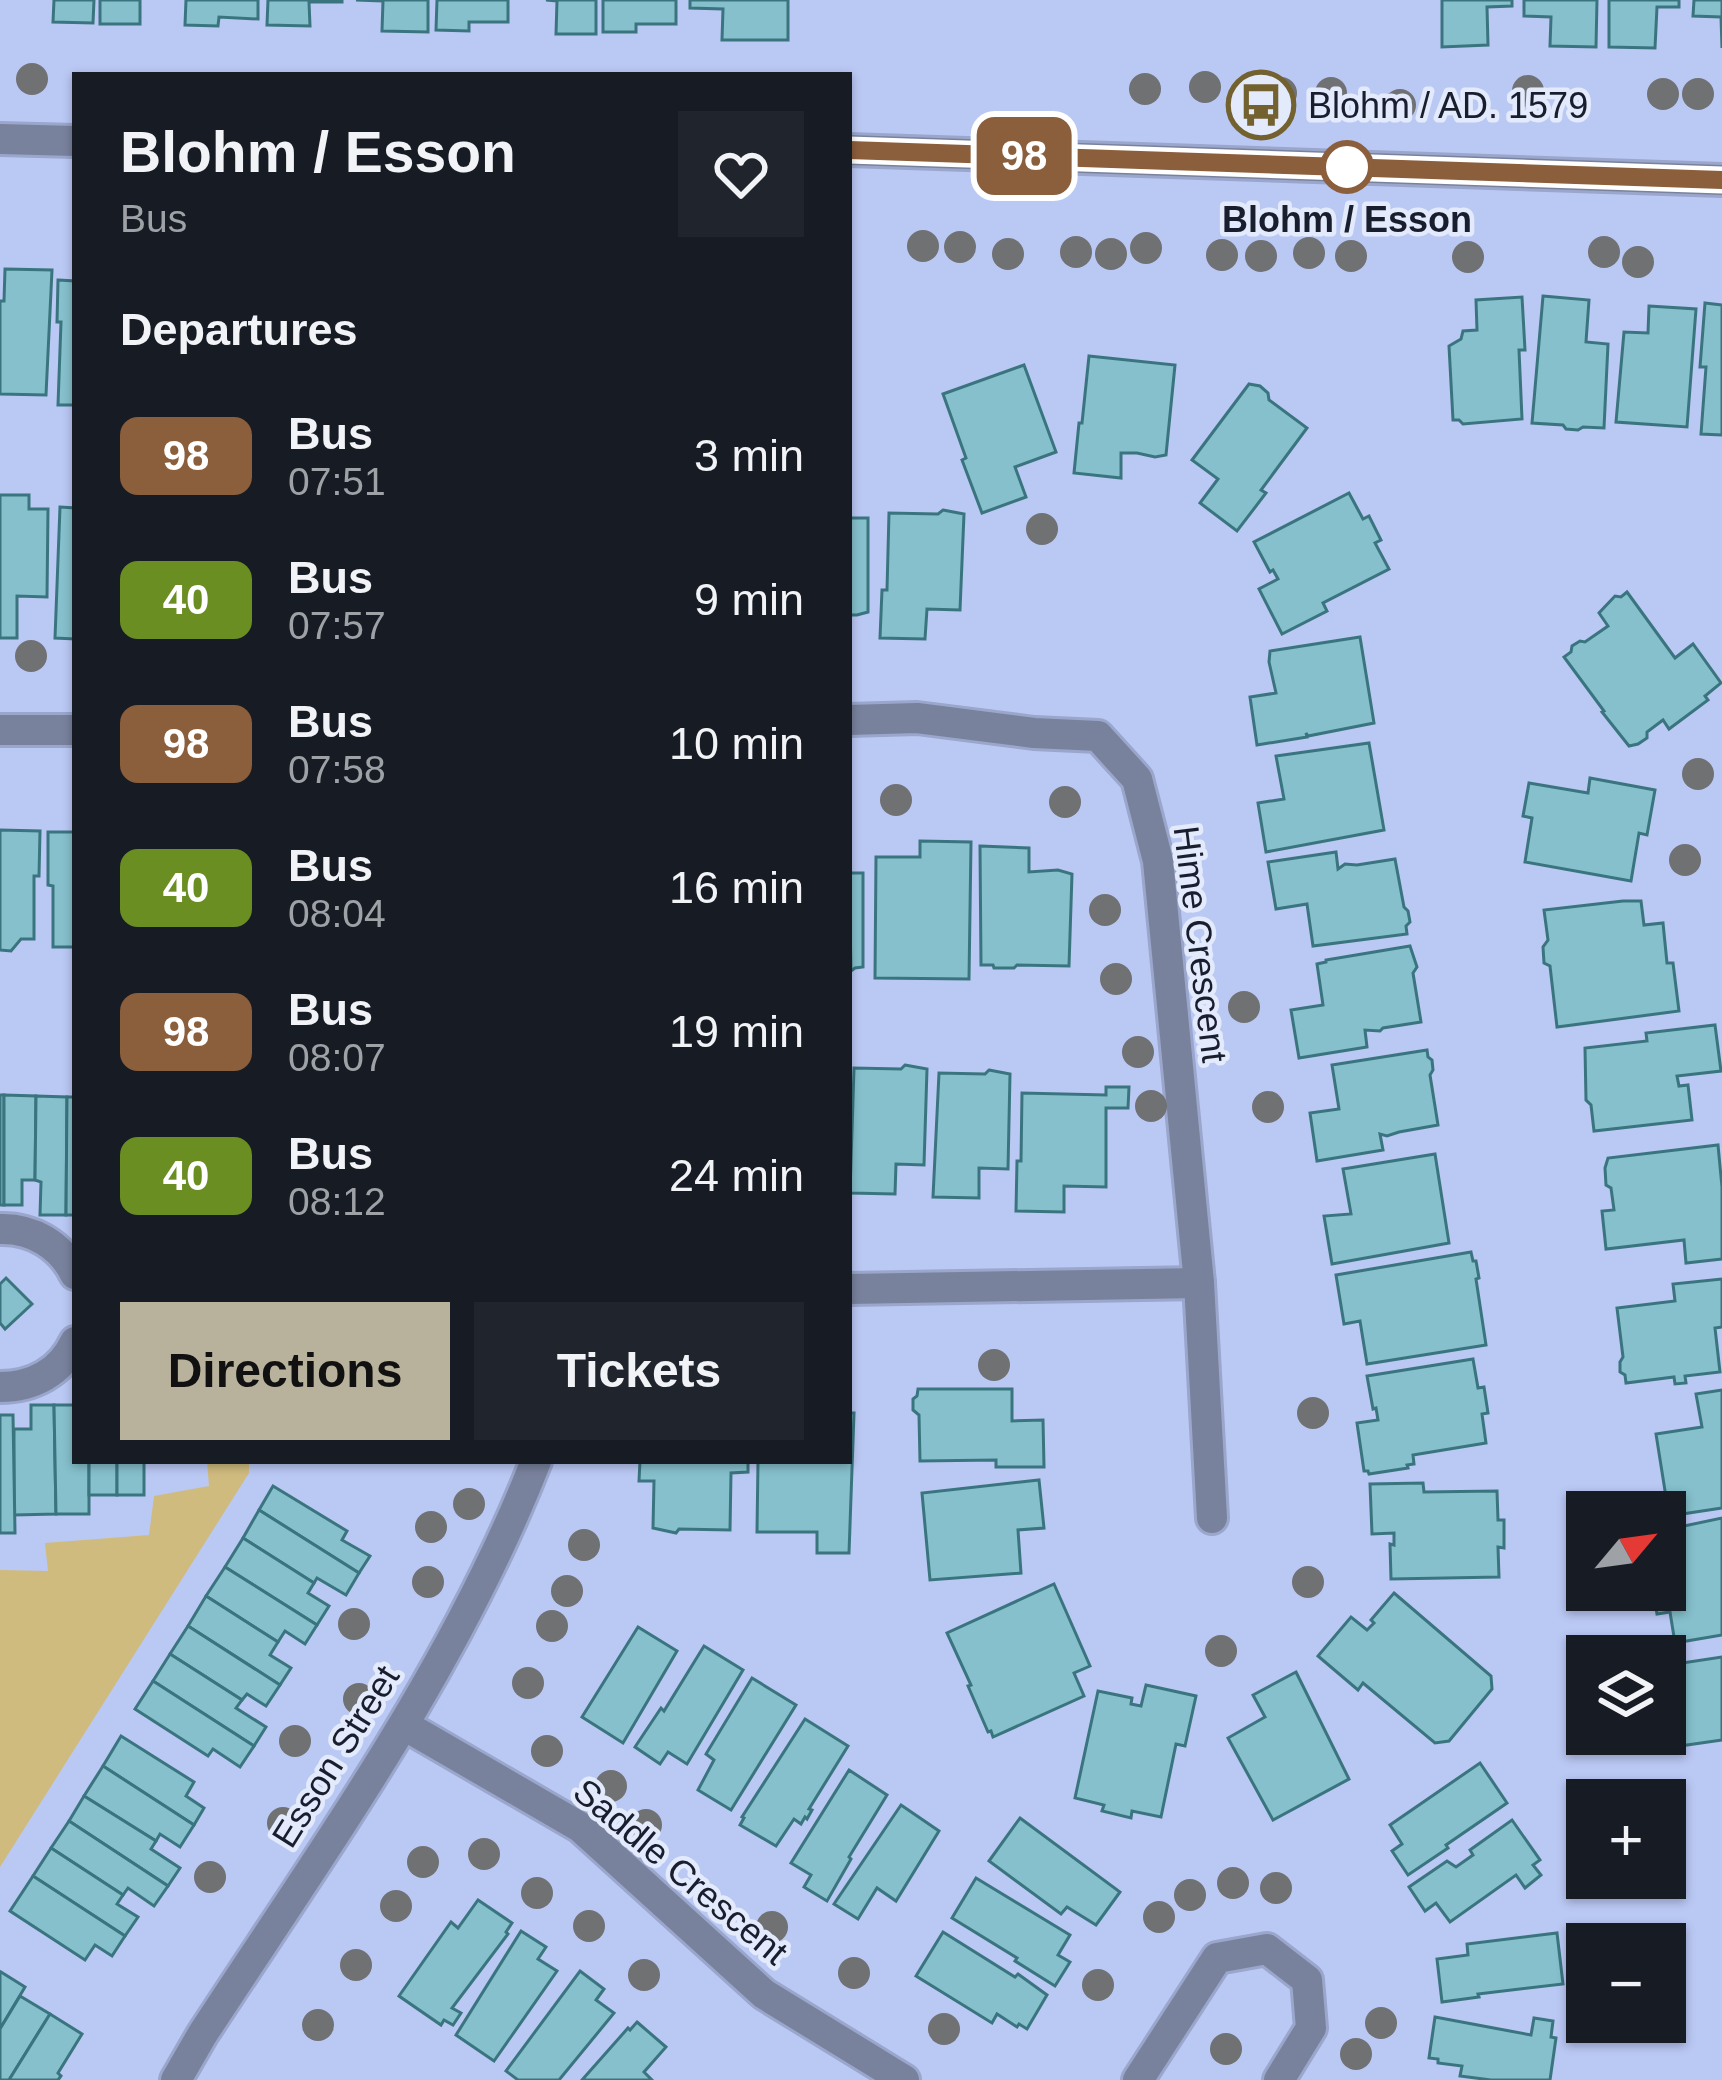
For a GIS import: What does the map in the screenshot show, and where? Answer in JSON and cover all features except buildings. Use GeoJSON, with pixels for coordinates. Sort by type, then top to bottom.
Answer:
{"type":"FeatureCollection","features":[{"type":"Feature","properties":{"kind":"street"},"geometry":{"type":"LineString","coordinates":[[0,139],[72,141]]}},
{"type":"Feature","properties":{"kind":"street"},"geometry":{"type":"LineString","coordinates":[[852,150],[1722,180]]}},
{"type":"Feature","properties":{"kind":"street","name":"Hime Crescent"},"geometry":{"type":"LineString","coordinates":[[852,720],[917,718],[1098,736],[1137,778],[1158,861],[1199,1283],[1212,1518]]}},
{"type":"Feature","properties":{"kind":"street"},"geometry":{"type":"LineString","coordinates":[[0,730],[72,730]]}},
{"type":"Feature","properties":{"kind":"street"},"geometry":{"type":"LineString","coordinates":[[0,1228],[35,1234],[55,1246],[72,1267]]}},
{"type":"Feature","properties":{"kind":"street"},"geometry":{"type":"LineString","coordinates":[[852,1289],[1199,1283]]}},
{"type":"Feature","properties":{"kind":"street"},"geometry":{"type":"LineString","coordinates":[[0,1387],[38,1381],[57,1367],[72,1346]]}},
{"type":"Feature","properties":{"kind":"street","name":"Esson Street"},"geometry":{"type":"LineString","coordinates":[[176,2080],[404,1725],[513,1519],[535,1464]]}},
{"type":"Feature","properties":{"kind":"street","name":"Saddle Crescent"},"geometry":{"type":"LineString","coordinates":[[404,1725],[580,1827],[764,1994],[904,2080]]}},
{"type":"Feature","properties":{"kind":"street"},"geometry":{"type":"LineString","coordinates":[[1138,2080],[1217,1958],[1267,1949],[1307,1980],[1311,2028],[1279,2080]]}},
{"type":"Feature","properties":{"kind":"shaded area"},"geometry":{"type":"Polygon","coordinates":[[[207,1464],[249,1464],[249,1473],[0,1867],[0,1570],[48,1571],[45,1543],[149,1535],[154,1496],[209,1486],[207,1464]]]}},
{"type":"Feature","properties":{"kind":"bus line","name":"98"},"geometry":{"type":"LineString","coordinates":[[852,150],[1722,180]]}},
{"type":"Feature","properties":{"kind":"place","name":"Blohm / AD. 1579"},"geometry":{"type":"Point","coordinates":[1261,105]}},
{"type":"Feature","properties":{"kind":"place","name":"Blohm / Esson"},"geometry":{"type":"Point","coordinates":[1347,167]}}]}
